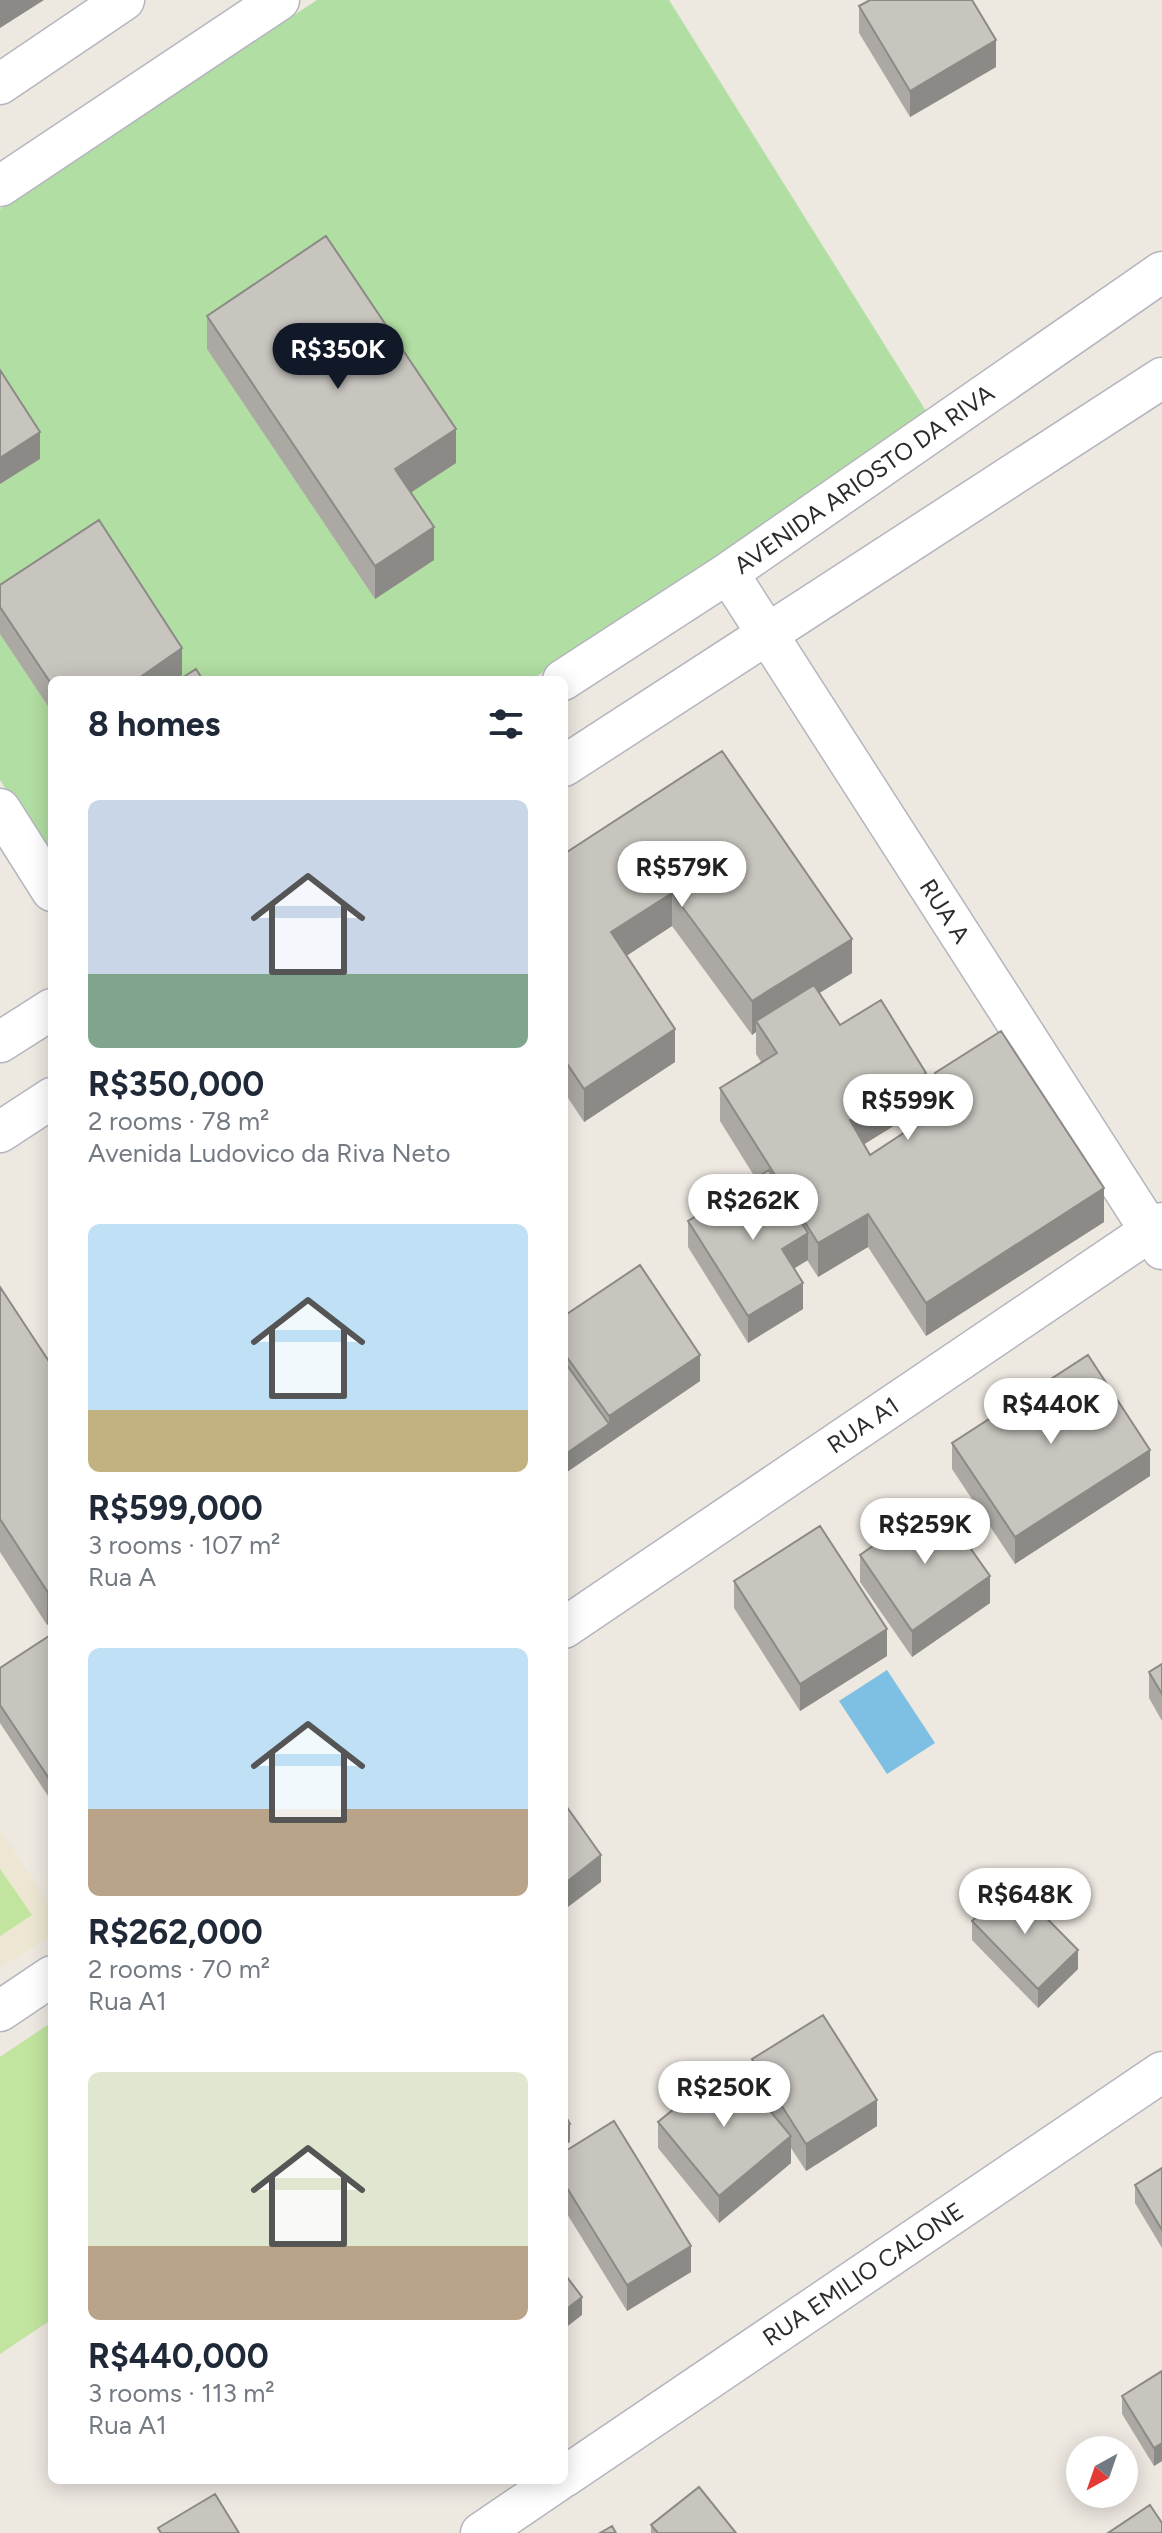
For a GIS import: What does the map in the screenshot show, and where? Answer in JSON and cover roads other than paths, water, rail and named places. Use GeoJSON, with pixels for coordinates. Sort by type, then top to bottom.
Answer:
{"type":"FeatureCollection","features":[{"type":"Feature","properties":{"kind":"street"},"geometry":{"type":"LineString","coordinates":[[0,84],[124,0]]}},
{"type":"Feature","properties":{"kind":"street"},"geometry":{"type":"LineString","coordinates":[[0,186],[279,0]]}},
{"type":"Feature","properties":{"kind":"street","name":"AVENIDA ARIOSTO DA RIVA"},"geometry":{"type":"LineString","coordinates":[[568,677],[728,573],[1162,272]]}},
{"type":"Feature","properties":{"kind":"street"},"geometry":{"type":"LineString","coordinates":[[568,763],[1162,378]]}},
{"type":"Feature","properties":{"kind":"street","name":"RUA A"},"geometry":{"type":"LineString","coordinates":[[728,573],[1158,1234]]}},
{"type":"Feature","properties":{"kind":"street"},"geometry":{"type":"LineString","coordinates":[[0,809],[48,885]]}},
{"type":"Feature","properties":{"kind":"street"},"geometry":{"type":"LineString","coordinates":[[0,1042],[48,1012]]}},
{"type":"Feature","properties":{"kind":"street"},"geometry":{"type":"LineString","coordinates":[[0,1132],[48,1101]]}},
{"type":"Feature","properties":{"kind":"street","name":"RUA A1"},"geometry":{"type":"LineString","coordinates":[[568,1625],[1158,1234]]}},
{"type":"Feature","properties":{"kind":"street"},"geometry":{"type":"LineString","coordinates":[[0,2011],[48,1979]]}},
{"type":"Feature","properties":{"kind":"street","name":"RUA EMILIO CALONE"},"geometry":{"type":"LineString","coordinates":[[568,2474],[1162,2072]]}},
{"type":"Feature","properties":{"kind":"street"},"geometry":{"type":"LineString","coordinates":[[481,2533],[553,2484]]}},
{"type":"Feature","properties":{"kind":"water"},"geometry":{"type":"Polygon","coordinates":[[[887,1670],[935,1743],[887,1774],[839,1701],[887,1670]]]}}]}
